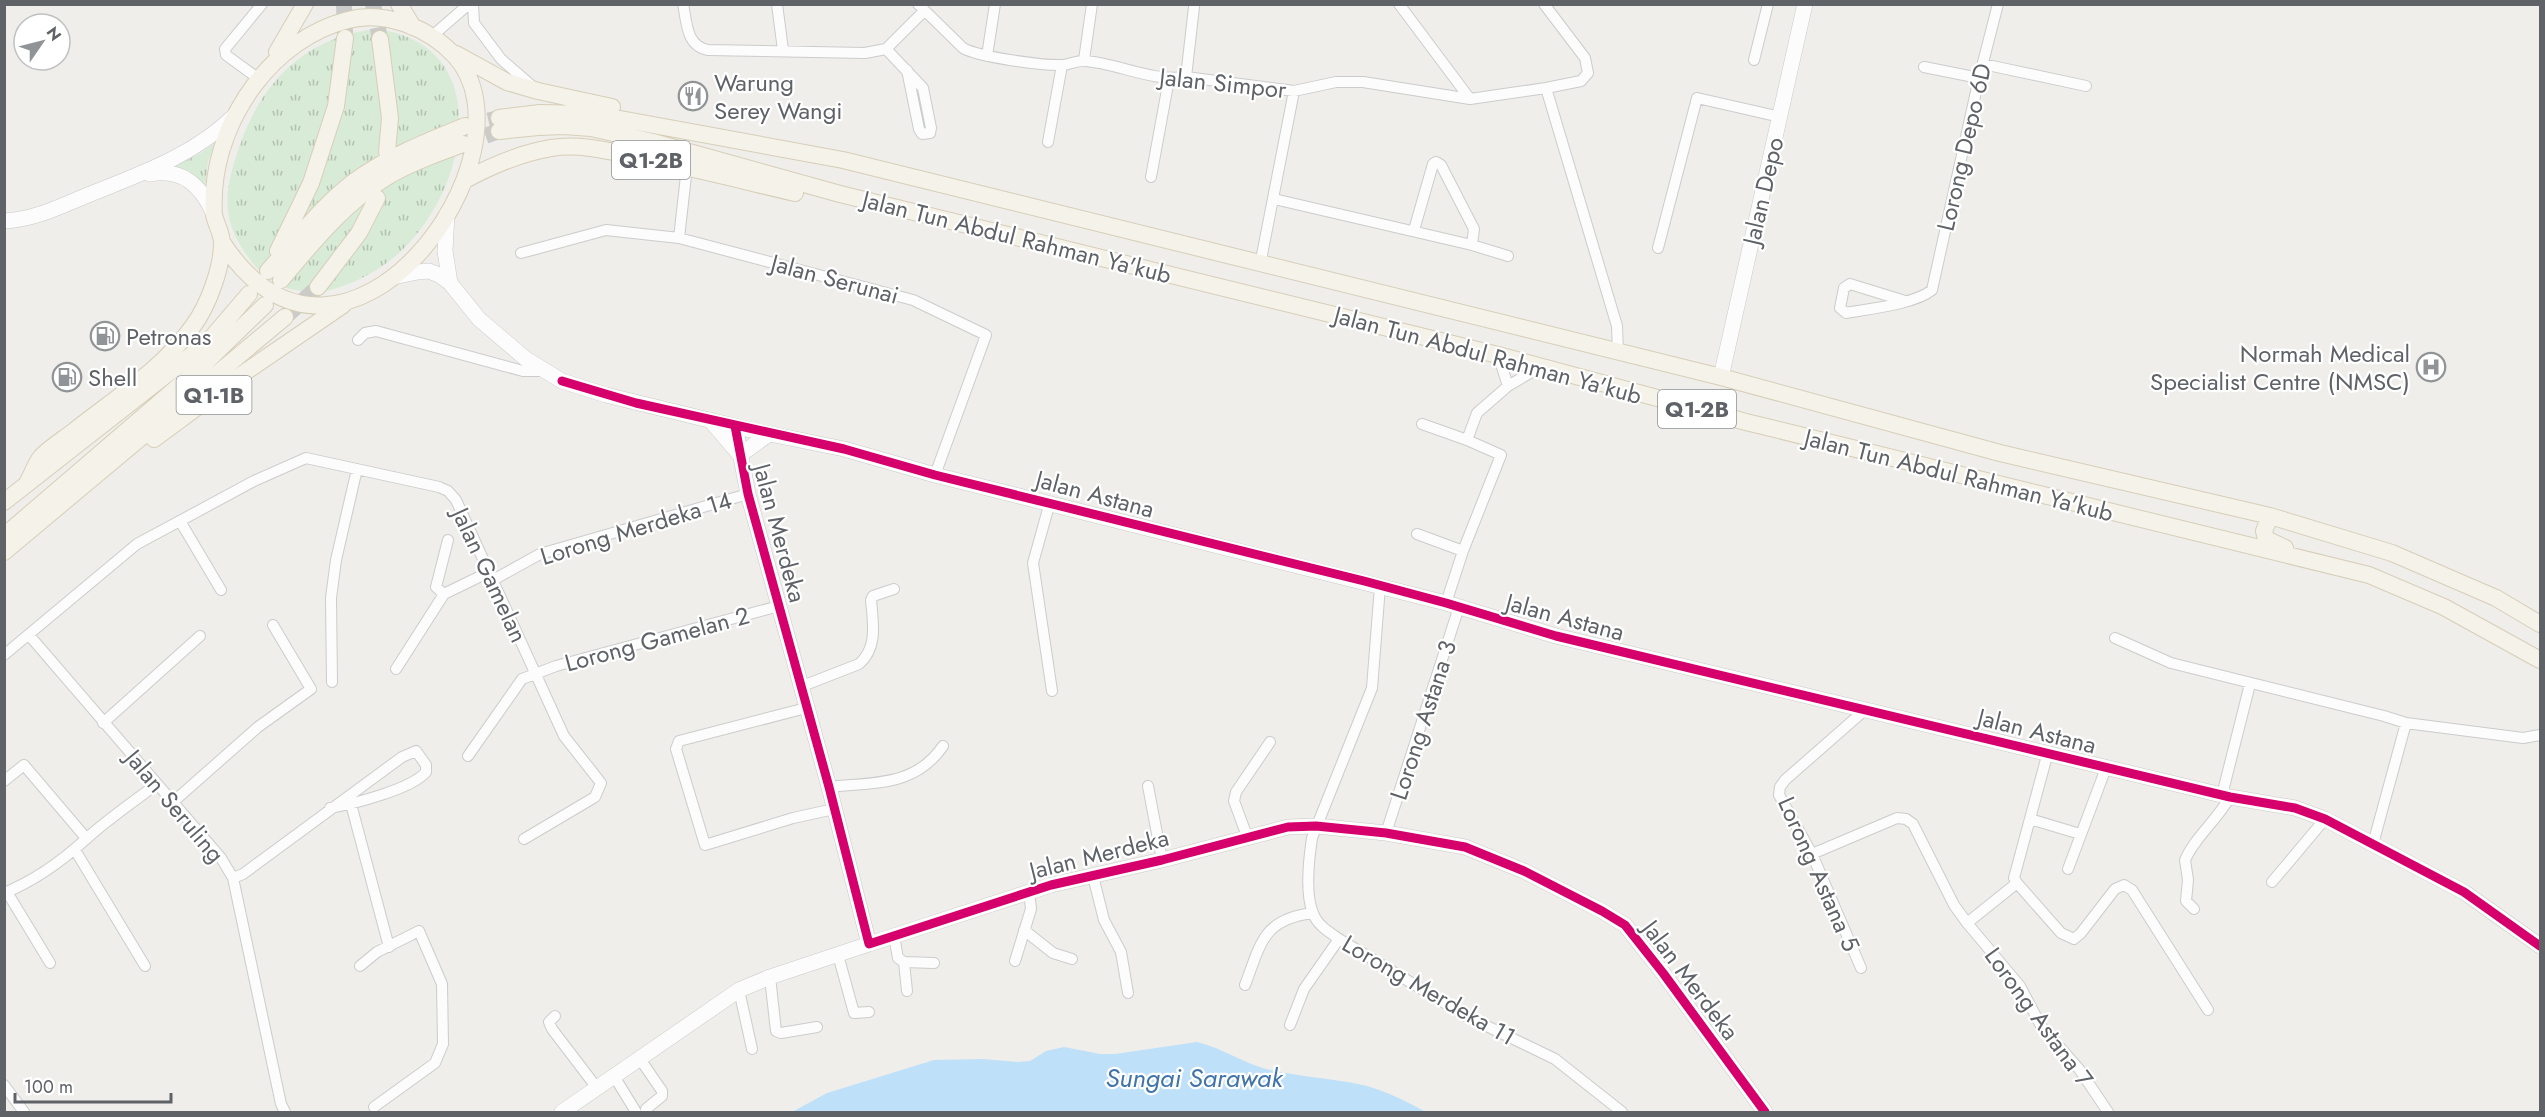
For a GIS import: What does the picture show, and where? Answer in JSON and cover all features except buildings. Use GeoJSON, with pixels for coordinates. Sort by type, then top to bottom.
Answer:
{"type":"FeatureCollection","features":[{"type":"Feature","properties":{"kind":"main road"},"geometry":{"type":"LineString","coordinates":[[214,215],[217,172],[237,114],[305,4]]}},
{"type":"Feature","properties":{"kind":"main road"},"geometry":{"type":"LineString","coordinates":[[399,4],[413,27]]}},
{"type":"Feature","properties":{"kind":"main road","name":"Jalan Depo"},"geometry":{"type":"LineString","coordinates":[[1721,377],[1805,4]]}},
{"type":"Feature","properties":{"kind":"main road"},"geometry":{"type":"LineString","coordinates":[[263,74],[294,44],[327,27],[350,19],[387,19],[413,27],[507,82],[538,91],[814,145],[843,160]]}},
{"type":"Feature","properties":{"kind":"main road"},"geometry":{"type":"LineString","coordinates":[[275,275],[311,183],[336,106],[345,38]]}},
{"type":"Feature","properties":{"kind":"main road"},"geometry":{"type":"LineString","coordinates":[[380,39],[390,118],[387,152]]}},
{"type":"Feature","properties":{"kind":"main road"},"geometry":{"type":"LineString","coordinates":[[133,177],[165,171],[175,173],[202,192],[214,215],[222,242],[241,268],[271,292],[297,303],[312,306],[344,304],[393,277],[423,249],[447,214],[465,180],[476,135],[477,109],[475,96],[464,68],[446,48]]}},
{"type":"Feature","properties":{"kind":"main road","name":"Jalan Tun Abdul Rahman Ya'kub"},"geometry":{"type":"LineString","coordinates":[[2541,624],[2496,598],[2392,553],[2270,516],[2000,453],[1721,377],[1260,265],[843,160],[593,114],[540,113],[499,125],[591,128],[653,142],[840,194],[1498,355],[1746,422],[2368,575],[2444,607],[2541,660]]}},
{"type":"Feature","properties":{"kind":"main road"},"geometry":{"type":"LineString","coordinates":[[4,221],[35,216],[163,164],[208,139],[237,114]]}},
{"type":"Feature","properties":{"kind":"main road"},"geometry":{"type":"LineString","coordinates":[[275,275],[319,214],[359,177],[392,157],[465,126]]}},
{"type":"Feature","properties":{"kind":"main road"},"geometry":{"type":"LineString","coordinates":[[275,275],[366,193],[389,176],[463,144]]}},
{"type":"Feature","properties":{"kind":"main road","name":"Q1-2B"},"geometry":{"type":"LineString","coordinates":[[465,180],[488,168],[530,153],[552,148],[587,147],[687,167],[814,197],[840,194]]}},
{"type":"Feature","properties":{"kind":"main road"},"geometry":{"type":"LineString","coordinates":[[318,286],[359,233],[377,198]]}},
{"type":"Feature","properties":{"kind":"main road"},"geometry":{"type":"LineString","coordinates":[[447,214],[445,251],[450,283]]}},
{"type":"Feature","properties":{"kind":"main road"},"geometry":{"type":"LineString","coordinates":[[27,483],[41,457],[170,355],[193,327],[207,305],[222,242]]}},
{"type":"Feature","properties":{"kind":"main road"},"geometry":{"type":"LineString","coordinates":[[393,277],[429,272],[439,275],[450,283]]}},
{"type":"Feature","properties":{"kind":"main road","name":"Jalan Astana"},"geometry":{"type":"LineString","coordinates":[[450,283],[494,333],[544,371],[562,381],[606,395],[769,434],[844,449],[935,475],[1050,502],[1453,605],[1556,636],[2226,796],[2295,808],[2325,819],[2464,892],[2538,946]]}},
{"type":"Feature","properties":{"kind":"main road"},"geometry":{"type":"LineString","coordinates":[[4,502],[208,342],[249,294]]}},
{"type":"Feature","properties":{"kind":"main road","name":"Q1-1B"},"geometry":{"type":"LineString","coordinates":[[4,552],[82,485],[137,452],[235,379],[344,304]]}},
{"type":"Feature","properties":{"kind":"main road"},"geometry":{"type":"LineString","coordinates":[[4,536],[202,366],[265,305]]}},
{"type":"Feature","properties":{"kind":"main road"},"geometry":{"type":"LineString","coordinates":[[82,485],[285,317]]}},
{"type":"Feature","properties":{"kind":"main road"},"geometry":{"type":"LineString","coordinates":[[710,420],[740,455],[769,434]]}},
{"type":"Feature","properties":{"kind":"main road","name":"Jalan Merdeka"},"geometry":{"type":"LineString","coordinates":[[735,426],[748,494],[830,788],[869,944],[1029,891],[1162,860],[1288,827],[1316,826],[1386,833],[1465,847],[1524,870],[1625,925],[1664,973],[1765,1113]]}},
{"type":"Feature","properties":{"kind":"main road"},"geometry":{"type":"LineString","coordinates":[[2270,516],[2264,531],[2266,539],[2274,545],[2352,567],[2368,575]]}},
{"type":"Feature","properties":{"kind":"main road"},"geometry":{"type":"LineString","coordinates":[[562,1113],[739,990],[770,977],[869,944]]}},
{"type":"Feature","properties":{"kind":"street"},"geometry":{"type":"LineString","coordinates":[[262,4],[225,49],[226,55],[263,74]]}},
{"type":"Feature","properties":{"kind":"street"},"geometry":{"type":"LineString","coordinates":[[431,37],[471,4]]}},
{"type":"Feature","properties":{"kind":"street"},"geometry":{"type":"LineString","coordinates":[[471,4],[474,23],[501,59],[538,91]]}},
{"type":"Feature","properties":{"kind":"street"},"geometry":{"type":"LineString","coordinates":[[683,4],[691,42],[699,48],[865,53],[886,49],[921,8]]}},
{"type":"Feature","properties":{"kind":"street"},"geometry":{"type":"LineString","coordinates":[[777,4],[783,50]]}},
{"type":"Feature","properties":{"kind":"street"},"geometry":{"type":"LineString","coordinates":[[987,56],[995,4]]}},
{"type":"Feature","properties":{"kind":"street"},"geometry":{"type":"LineString","coordinates":[[1084,60],[1092,4]]}},
{"type":"Feature","properties":{"kind":"street"},"geometry":{"type":"LineString","coordinates":[[1399,4],[1470,99]]}},
{"type":"Feature","properties":{"kind":"street","name":"Jalan Simpor"},"geometry":{"type":"LineString","coordinates":[[921,8],[963,48],[987,56],[1062,65],[1084,60],[1169,79],[1186,77],[1294,91],[1336,82],[1363,81],[1470,99],[1581,81],[1588,73],[1584,58],[1544,4]]}},
{"type":"Feature","properties":{"kind":"street"},"geometry":{"type":"LineString","coordinates":[[1754,60],[1768,4]]}},
{"type":"Feature","properties":{"kind":"street","name":"Lorong Depo 6D"},"geometry":{"type":"LineString","coordinates":[[1905,301],[1925,296],[1932,290],[1979,78],[1998,4]]}},
{"type":"Feature","properties":{"kind":"street"},"geometry":{"type":"LineString","coordinates":[[1186,77],[1194,7]]}},
{"type":"Feature","properties":{"kind":"street"},"geometry":{"type":"LineString","coordinates":[[886,49],[908,70],[923,88],[930,132],[922,134],[919,129],[908,70]]}},
{"type":"Feature","properties":{"kind":"street"},"geometry":{"type":"LineString","coordinates":[[1983,64],[2086,86]]}},
{"type":"Feature","properties":{"kind":"street"},"geometry":{"type":"LineString","coordinates":[[1048,142],[1062,65]]}},
{"type":"Feature","properties":{"kind":"street"},"geometry":{"type":"LineString","coordinates":[[1924,67],[1979,78]]}},
{"type":"Feature","properties":{"kind":"street"},"geometry":{"type":"LineString","coordinates":[[1151,177],[1169,79]]}},
{"type":"Feature","properties":{"kind":"street"},"geometry":{"type":"LineString","coordinates":[[1546,88],[1617,326],[1618,353]]}},
{"type":"Feature","properties":{"kind":"street"},"geometry":{"type":"LineString","coordinates":[[1260,265],[1294,91]]}},
{"type":"Feature","properties":{"kind":"street"},"geometry":{"type":"LineString","coordinates":[[1658,248],[1697,98],[1780,117]]}},
{"type":"Feature","properties":{"kind":"street"},"geometry":{"type":"LineString","coordinates":[[1414,230],[1433,164],[1437,162],[1441,165],[1474,229],[1472,244]]}},
{"type":"Feature","properties":{"kind":"street"},"geometry":{"type":"LineString","coordinates":[[679,238],[687,167]]}},
{"type":"Feature","properties":{"kind":"street"},"geometry":{"type":"LineString","coordinates":[[1274,199],[1472,244],[1508,256]]}},
{"type":"Feature","properties":{"kind":"street","name":"Jalan Serunai"},"geometry":{"type":"LineString","coordinates":[[520,253],[606,231],[679,238],[913,300],[986,335],[935,475]]}},
{"type":"Feature","properties":{"kind":"street"},"geometry":{"type":"LineString","coordinates":[[1850,284],[1905,301],[1846,314],[1840,308],[1844,288],[1850,284]]}},
{"type":"Feature","properties":{"kind":"street"},"geometry":{"type":"LineString","coordinates":[[358,340],[365,333],[376,331],[523,371],[544,371]]}},
{"type":"Feature","properties":{"kind":"street"},"geometry":{"type":"LineString","coordinates":[[1498,355],[1508,386]]}},
{"type":"Feature","properties":{"kind":"street"},"geometry":{"type":"LineString","coordinates":[[1422,424],[1467,440],[1477,413],[1508,386],[1540,367]]}},
{"type":"Feature","properties":{"kind":"street","name":"Lorong Astana 3"},"geometry":{"type":"LineString","coordinates":[[1386,833],[1453,605],[1463,551],[1501,455],[1467,440]]}},
{"type":"Feature","properties":{"kind":"street","name":"Jalan Gamelan"},"geometry":{"type":"LineString","coordinates":[[4,656],[137,544],[254,481],[306,458],[448,491],[456,500],[564,736],[601,783],[595,797],[524,839]]}},
{"type":"Feature","properties":{"kind":"street"},"geometry":{"type":"LineString","coordinates":[[332,682],[331,598],[336,561],[357,469]]}},
{"type":"Feature","properties":{"kind":"street","name":"Lorong Merdeka 14"},"geometry":{"type":"LineString","coordinates":[[444,594],[540,554],[748,494]]}},
{"type":"Feature","properties":{"kind":"street"},"geometry":{"type":"LineString","coordinates":[[1050,502],[1033,563],[1052,691]]}},
{"type":"Feature","properties":{"kind":"street"},"geometry":{"type":"LineString","coordinates":[[180,521],[221,590]]}},
{"type":"Feature","properties":{"kind":"street"},"geometry":{"type":"LineString","coordinates":[[1417,534],[1463,551]]}},
{"type":"Feature","properties":{"kind":"street"},"geometry":{"type":"LineString","coordinates":[[396,669],[444,594],[436,586],[448,540]]}},
{"type":"Feature","properties":{"kind":"street"},"geometry":{"type":"LineString","coordinates":[[1245,985],[1258,951],[1273,926],[1291,916],[1313,913],[1309,859],[1316,826],[1359,726],[1372,688],[1380,586]]}},
{"type":"Feature","properties":{"kind":"street"},"geometry":{"type":"LineString","coordinates":[[800,687],[859,664],[866,657],[872,649],[871,600],[873,596],[894,589]]}},
{"type":"Feature","properties":{"kind":"street","name":"Lorong Gamelan 2"},"geometry":{"type":"LineString","coordinates":[[536,673],[779,606]]}},
{"type":"Feature","properties":{"kind":"street"},"geometry":{"type":"LineString","coordinates":[[173,802],[258,727],[311,689],[273,625]]}},
{"type":"Feature","properties":{"kind":"street","name":"Jalan Seruling"},"geometry":{"type":"LineString","coordinates":[[28,635],[221,858],[233,878],[281,1104],[285,1113]]}},
{"type":"Feature","properties":{"kind":"street"},"geometry":{"type":"LineString","coordinates":[[103,723],[200,636]]}},
{"type":"Feature","properties":{"kind":"street"},"geometry":{"type":"LineString","coordinates":[[2115,638],[2171,663],[2406,723],[2523,738],[2541,735]]}},
{"type":"Feature","properties":{"kind":"street"},"geometry":{"type":"LineString","coordinates":[[468,756],[522,679],[536,673]]}},
{"type":"Feature","properties":{"kind":"street"},"geometry":{"type":"LineString","coordinates":[[2194,909],[2186,901],[2188,880],[2185,860],[2197,841],[2221,813],[2250,684]]}},
{"type":"Feature","properties":{"kind":"street"},"geometry":{"type":"LineString","coordinates":[[806,708],[680,741],[676,749],[705,845],[793,818],[834,809]]}},
{"type":"Feature","properties":{"kind":"street","name":"Lorong Astana 5"},"geometry":{"type":"LineString","coordinates":[[1861,968],[1812,854],[1779,795],[1779,787],[1866,710]]}},
{"type":"Feature","properties":{"kind":"street"},"geometry":{"type":"LineString","coordinates":[[2373,844],[2406,723]]}},
{"type":"Feature","properties":{"kind":"street"},"geometry":{"type":"LineString","coordinates":[[1247,836],[1234,801],[1236,792],[1270,742]]}},
{"type":"Feature","properties":{"kind":"street"},"geometry":{"type":"LineString","coordinates":[[830,788],[906,778],[926,765],[943,746]]}},
{"type":"Feature","properties":{"kind":"street"},"geometry":{"type":"LineString","coordinates":[[233,878],[243,874],[330,808],[402,757],[416,751],[426,765],[426,772],[422,777],[411,783],[351,804],[330,808]]}},
{"type":"Feature","properties":{"kind":"street"},"geometry":{"type":"LineString","coordinates":[[2048,752],[2014,878],[2017,884],[2061,933],[2074,939],[2115,889],[2124,885],[2132,890],[2208,1010]]}},
{"type":"Feature","properties":{"kind":"street"},"geometry":{"type":"LineString","coordinates":[[4,781],[24,765],[86,838]]}},
{"type":"Feature","properties":{"kind":"street"},"geometry":{"type":"LineString","coordinates":[[2068,869],[2106,768]]}},
{"type":"Feature","properties":{"kind":"street"},"geometry":{"type":"LineString","coordinates":[[50,963],[6,892],[22,885],[75,850],[86,838],[157,784]]}},
{"type":"Feature","properties":{"kind":"street"},"geometry":{"type":"LineString","coordinates":[[1148,786],[1162,860]]}},
{"type":"Feature","properties":{"kind":"street"},"geometry":{"type":"LineString","coordinates":[[351,804],[389,947]]}},
{"type":"Feature","properties":{"kind":"street","name":"Lorong Astana 7"},"geometry":{"type":"LineString","coordinates":[[1812,854],[1897,818],[1906,819],[1913,824],[1954,905],[2020,986],[2041,1026],[2079,1070],[2108,1113]]}},
{"type":"Feature","properties":{"kind":"street"},"geometry":{"type":"LineString","coordinates":[[2030,819],[2080,834]]}},
{"type":"Feature","properties":{"kind":"street"},"geometry":{"type":"LineString","coordinates":[[2272,882],[2325,819]]}},
{"type":"Feature","properties":{"kind":"street"},"geometry":{"type":"LineString","coordinates":[[75,850],[145,966]]}},
{"type":"Feature","properties":{"kind":"street"},"geometry":{"type":"LineString","coordinates":[[1093,876],[1104,920],[1121,952],[1128,993]]}},
{"type":"Feature","properties":{"kind":"street"},"geometry":{"type":"LineString","coordinates":[[1968,923],[2017,884]]}},
{"type":"Feature","properties":{"kind":"street"},"geometry":{"type":"LineString","coordinates":[[1015,961],[1031,909],[1029,891]]}},
{"type":"Feature","properties":{"kind":"street","name":"Lorong Merdeka 11"},"geometry":{"type":"LineString","coordinates":[[1313,913],[1323,927],[1339,939],[1466,1016],[1555,1059],[1622,1113]]}},
{"type":"Feature","properties":{"kind":"street"},"geometry":{"type":"LineString","coordinates":[[1024,930],[1053,953],[1072,959]]}},
{"type":"Feature","properties":{"kind":"street"},"geometry":{"type":"LineString","coordinates":[[360,966],[377,952],[419,932],[442,984],[443,1044],[435,1063],[374,1107]]}},
{"type":"Feature","properties":{"kind":"street"},"geometry":{"type":"LineString","coordinates":[[894,936],[898,958],[904,962],[934,963]]}},
{"type":"Feature","properties":{"kind":"street"},"geometry":{"type":"LineString","coordinates":[[1290,1025],[1304,989],[1339,939]]}},
{"type":"Feature","properties":{"kind":"street"},"geometry":{"type":"LineString","coordinates":[[838,955],[854,1013],[870,1012]]}},
{"type":"Feature","properties":{"kind":"street"},"geometry":{"type":"LineString","coordinates":[[904,962],[907,991]]}},
{"type":"Feature","properties":{"kind":"street"},"geometry":{"type":"LineString","coordinates":[[770,977],[776,1031],[781,1033],[817,1027]]}},
{"type":"Feature","properties":{"kind":"street"},"geometry":{"type":"LineString","coordinates":[[739,990],[752,1049]]}},
{"type":"Feature","properties":{"kind":"street"},"geometry":{"type":"LineString","coordinates":[[555,1016],[549,1022],[552,1029],[597,1088]]}},
{"type":"Feature","properties":{"kind":"street"},"geometry":{"type":"LineString","coordinates":[[640,1059],[662,1091],[662,1096],[646,1108],[646,1113]]}},
{"type":"Feature","properties":{"kind":"street"},"geometry":{"type":"LineString","coordinates":[[614,1077],[636,1113]]}},
{"type":"Feature","properties":{"kind":"street"},"geometry":{"type":"LineString","coordinates":[[4,1086],[24,1113]]}},
{"type":"Feature","properties":{"kind":"green space"},"geometry":{"type":"Polygon","coordinates":[[[376,29],[412,39],[437,58],[453,83],[459,112],[457,144],[449,177],[435,207],[416,235],[388,262],[366,276],[330,290],[310,292],[290,289],[263,274],[236,237],[230,223],[228,209],[228,194],[234,163],[249,122],[261,101],[274,82],[290,66],[308,52],[328,42],[376,29]]]}},
{"type":"Feature","properties":{"kind":"green space"},"geometry":{"type":"Polygon","coordinates":[[[215,143],[208,161],[205,188],[187,172],[175,166],[199,154],[215,143]]]}},
{"type":"Feature","properties":{"kind":"water","name":"Sungai Sarawak"},"geometry":{"type":"Polygon","coordinates":[[[1197,1042],[1270,1070],[1372,1088],[1426,1112],[792,1112],[827,1093],[934,1060],[983,1059],[1018,1062],[1030,1061],[1046,1051],[1064,1047],[1100,1054],[1115,1054],[1197,1042]]]}},
{"type":"Feature","properties":{"kind":"tunnel"},"geometry":{"type":"LineString","coordinates":[[344,4],[345,34]]}},
{"type":"Feature","properties":{"kind":"tunnel"},"geometry":{"type":"LineString","coordinates":[[373,4],[380,39]]}},
{"type":"Feature","properties":{"kind":"tunnel"},"geometry":{"type":"LineString","coordinates":[[465,126],[499,118]]}},
{"type":"Feature","properties":{"kind":"tunnel"},"geometry":{"type":"LineString","coordinates":[[463,144],[499,131]]}},
{"type":"Feature","properties":{"kind":"tunnel"},"geometry":{"type":"LineString","coordinates":[[285,317],[318,287]]}},
{"type":"Feature","properties":{"kind":"cycle path"},"geometry":{"type":"LineString","coordinates":[[562,381],[636,403],[844,449],[935,475],[1364,581],[1556,636],[2230,797],[2295,808],[2325,819],[2464,892],[2540,946]]}},
{"type":"Feature","properties":{"kind":"cycle path"},"geometry":{"type":"LineString","coordinates":[[735,426],[748,494],[829,787],[869,944],[1051,885],[1162,860],[1288,827],[1316,826],[1386,833],[1465,847],[1524,871],[1625,925],[1765,1112]]}},
{"type":"Feature","properties":{"kind":"place","name":"Warung Serey Wangi"},"geometry":{"type":"Point","coordinates":[693,96]}},
{"type":"Feature","properties":{"kind":"place","name":"Petronas"},"geometry":{"type":"Point","coordinates":[105,336]}},
{"type":"Feature","properties":{"kind":"place","name":"Normah Medical Specialist Centre (NMSC)"},"geometry":{"type":"Point","coordinates":[2431,367]}},
{"type":"Feature","properties":{"kind":"place","name":"Shell"},"geometry":{"type":"Point","coordinates":[67,377]}}]}
